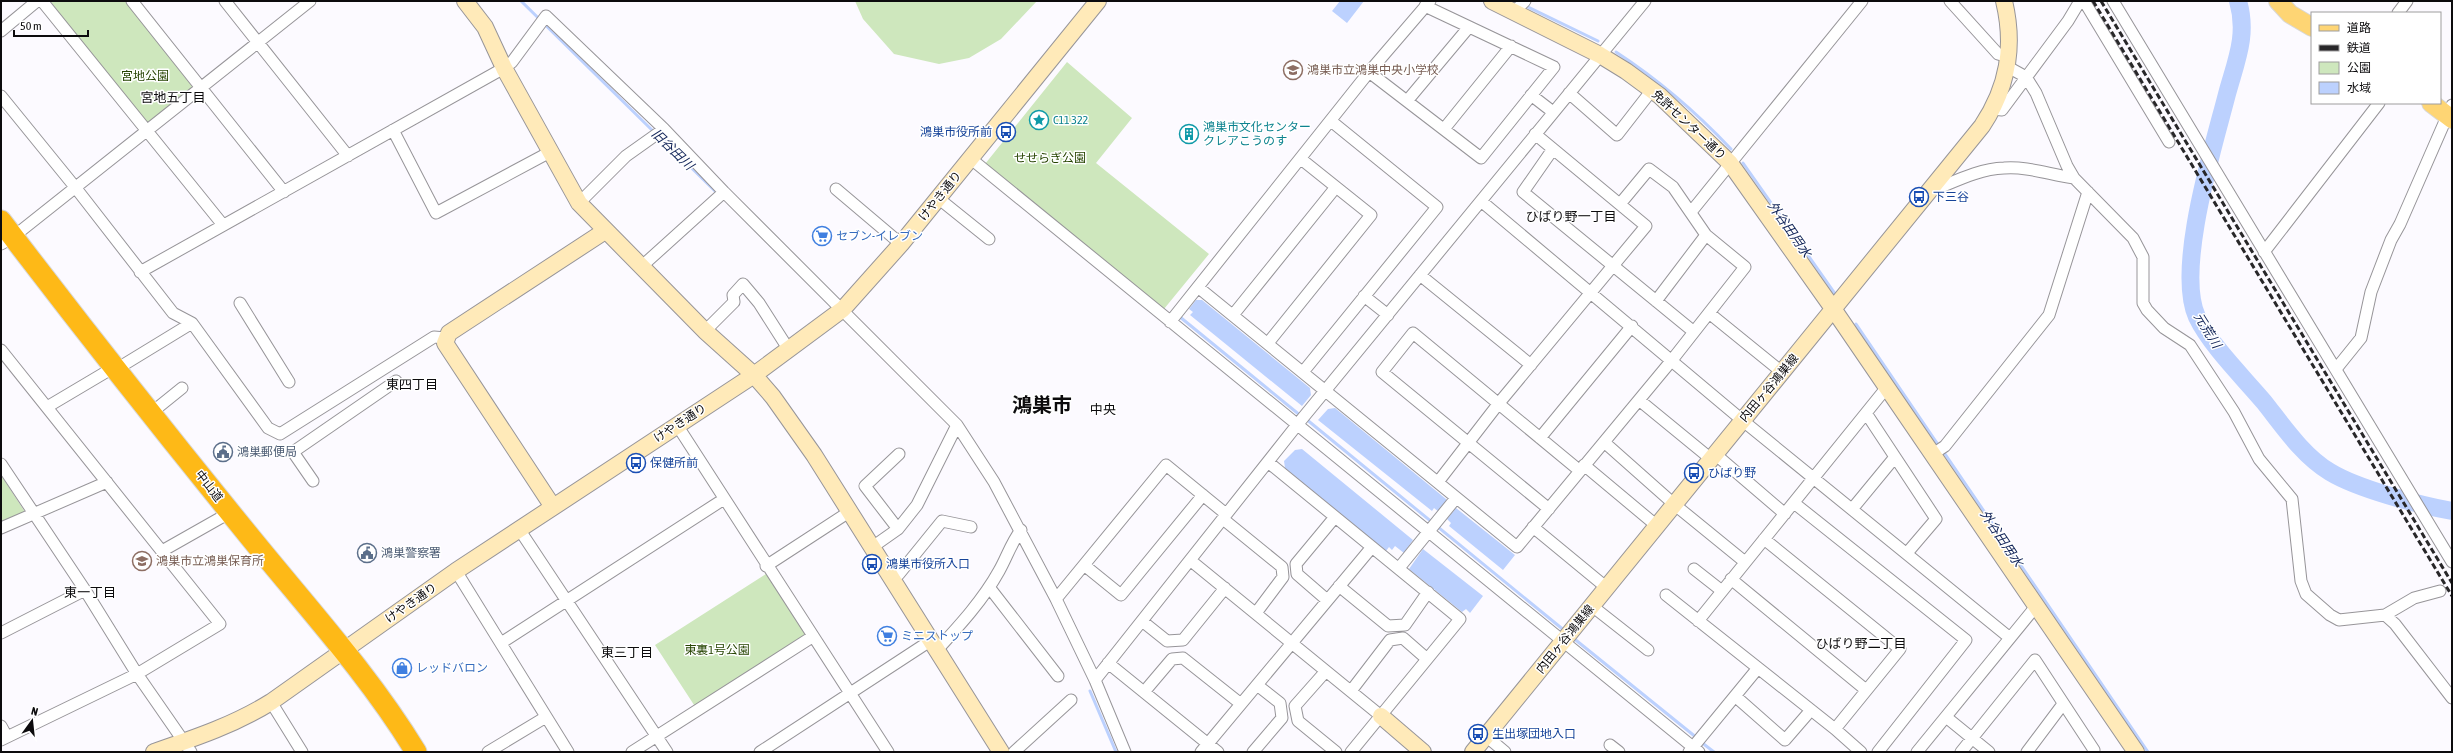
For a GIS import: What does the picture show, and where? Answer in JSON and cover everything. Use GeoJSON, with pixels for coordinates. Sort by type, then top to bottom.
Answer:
{"type":"FeatureCollection","features":[{"type":"Feature","properties":{"kind":"highway","name":"中山道"},"geometry":{"type":"LineString","coordinates":[[4,237],[111,371],[222,517],[338,654],[387,708],[416,752]]}},
{"type":"Feature","properties":{"kind":"highway","name":"中山道"},"geometry":{"type":"LineString","coordinates":[[111,371],[151,413],[338,654],[400,752]]}},
{"type":"Feature","properties":{"kind":"main road"},"geometry":{"type":"LineString","coordinates":[[2278,1],[2290,14],[2311,26]]}},
{"type":"Feature","properties":{"kind":"main road"},"geometry":{"type":"LineString","coordinates":[[2433,104],[2450,112]]}},
{"type":"Feature","properties":{"kind":"street"},"geometry":{"type":"LineString","coordinates":[[1,31],[37,1]]}},
{"type":"Feature","properties":{"kind":"street"},"geometry":{"type":"LineString","coordinates":[[42,1],[223,225]]}},
{"type":"Feature","properties":{"kind":"street"},"geometry":{"type":"LineString","coordinates":[[132,1],[200,89],[284,192]]}},
{"type":"Feature","properties":{"kind":"street"},"geometry":{"type":"LineString","coordinates":[[225,1],[348,156]]}},
{"type":"Feature","properties":{"kind":"street"},"geometry":{"type":"LineString","coordinates":[[4,237],[75,187],[310,1]]}},
{"type":"Feature","properties":{"kind":"street"},"geometry":{"type":"LineString","coordinates":[[465,1],[479,18],[504,68],[579,204],[706,331],[754,375],[773,396],[814,455],[871,548],[1001,752]]}},
{"type":"Feature","properties":{"kind":"street","name":"けやき通り"},"geometry":{"type":"LineString","coordinates":[[154,752],[188,747],[246,718],[271,702],[456,571],[754,375],[843,309],[901,244],[1098,1]]}},
{"type":"Feature","properties":{"kind":"street","name":"免許センター通り"},"geometry":{"type":"LineString","coordinates":[[1492,1],[1520,7],[1600,55],[1652,90],[1690,123],[1730,163],[1834,310],[2038,605],[2133,751]]}},
{"type":"Feature","properties":{"kind":"street"},"geometry":{"type":"LineString","coordinates":[[1095,680],[1297,425],[1326,392],[1644,1]]}},
{"type":"Feature","properties":{"kind":"street"},"geometry":{"type":"LineString","coordinates":[[1691,212],[1862,1]]}},
{"type":"Feature","properties":{"kind":"street"},"geometry":{"type":"LineString","coordinates":[[1950,1],[1998,54],[2026,77],[2036,93],[2067,166],[2074,178],[2139,248],[2143,257],[2143,304],[2164,328],[2190,345],[2234,412],[2259,459],[2292,499],[2301,581],[2306,594],[2330,615],[2339,620],[2385,616],[2414,598],[2440,591]]}},
{"type":"Feature","properties":{"kind":"street","name":"内田ヶ谷鴻巣線"},"geometry":{"type":"LineString","coordinates":[[1473,752],[1675,505],[1742,420],[1783,373],[1930,192],[1993,109],[2002,91],[2008,62],[2010,34],[2004,1]]}},
{"type":"Feature","properties":{"kind":"street"},"geometry":{"type":"LineString","coordinates":[[1993,109],[2002,110],[2068,21],[2080,1]]}},
{"type":"Feature","properties":{"kind":"street"},"geometry":{"type":"LineString","coordinates":[[2084,1],[2169,142]]}},
{"type":"Feature","properties":{"kind":"street"},"geometry":{"type":"LineString","coordinates":[[2112,1],[2452,562]]}},
{"type":"Feature","properties":{"kind":"street"},"geometry":{"type":"LineString","coordinates":[[2399,12],[2407,1]]}},
{"type":"Feature","properties":{"kind":"street"},"geometry":{"type":"LineString","coordinates":[[1170,322],[1199,288],[1370,72],[1428,4],[1469,27],[1554,67],[1481,158],[1370,72]]}},
{"type":"Feature","properties":{"kind":"street"},"geometry":{"type":"LineString","coordinates":[[140,272],[504,68],[512,62],[546,16],[664,129],[724,192],[843,309],[957,425],[994,482],[1021,530],[1095,680],[1125,752]]}},
{"type":"Feature","properties":{"kind":"street"},"geometry":{"type":"LineString","coordinates":[[1407,101],[1469,27]]}},
{"type":"Feature","properties":{"kind":"street"},"geometry":{"type":"LineString","coordinates":[[1444,129],[1511,46]]}},
{"type":"Feature","properties":{"kind":"street"},"geometry":{"type":"LineString","coordinates":[[1569,93],[1617,135],[1652,90]]}},
{"type":"Feature","properties":{"kind":"street"},"geometry":{"type":"LineString","coordinates":[[1,96],[75,187],[173,313],[192,323],[268,428],[280,434],[434,336],[446,338]]}},
{"type":"Feature","properties":{"kind":"street"},"geometry":{"type":"LineString","coordinates":[[1531,96],[1553,112]]}},
{"type":"Feature","properties":{"kind":"street"},"geometry":{"type":"LineString","coordinates":[[2264,252],[2377,104]]}},
{"type":"Feature","properties":{"kind":"street"},"geometry":{"type":"LineString","coordinates":[[2336,369],[2361,338],[2371,292],[2388,246],[2400,224],[2450,112]]}},
{"type":"Feature","properties":{"kind":"street"},"geometry":{"type":"LineString","coordinates":[[1303,372],[1437,208],[1331,121]]}},
{"type":"Feature","properties":{"kind":"street"},"geometry":{"type":"LineString","coordinates":[[579,204],[626,156],[664,129]]}},
{"type":"Feature","properties":{"kind":"street"},"geometry":{"type":"LineString","coordinates":[[393,130],[436,213],[550,152]]}},
{"type":"Feature","properties":{"kind":"street"},"geometry":{"type":"LineString","coordinates":[[1438,482],[1470,444],[1499,403],[1646,226],[1535,134]]}},
{"type":"Feature","properties":{"kind":"street"},"geometry":{"type":"LineString","coordinates":[[1553,149],[1523,192],[1694,332]]}},
{"type":"Feature","properties":{"kind":"street"},"geometry":{"type":"LineString","coordinates":[[970,158],[1694,750],[1758,668]]}},
{"type":"Feature","properties":{"kind":"street"},"geometry":{"type":"LineString","coordinates":[[1268,344],[1371,215],[1301,159]]}},
{"type":"Feature","properties":{"kind":"street"},"geometry":{"type":"LineString","coordinates":[[1930,192],[1977,173],[2004,168],[2039,171],[2074,178]]}},
{"type":"Feature","properties":{"kind":"street"},"geometry":{"type":"LineString","coordinates":[[1199,288],[1517,547],[1672,360],[1745,267],[1706,235],[1673,187],[1650,169],[1620,204]]}},
{"type":"Feature","properties":{"kind":"street"},"geometry":{"type":"LineString","coordinates":[[1233,315],[1336,187]]}},
{"type":"Feature","properties":{"kind":"street"},"geometry":{"type":"LineString","coordinates":[[836,189],[901,244]]}},
{"type":"Feature","properties":{"kind":"street"},"geometry":{"type":"LineString","coordinates":[[641,267],[724,192]]}},
{"type":"Feature","properties":{"kind":"street"},"geometry":{"type":"LineString","coordinates":[[1933,454],[1945,446],[2049,315],[2088,192]]}},
{"type":"Feature","properties":{"kind":"street"},"geometry":{"type":"LineString","coordinates":[[938,198],[989,239]]}},
{"type":"Feature","properties":{"kind":"street"},"geometry":{"type":"LineString","coordinates":[[1481,201],[1590,293],[1632,326],[1742,420],[1816,477],[2010,638]]}},
{"type":"Feature","properties":{"kind":"street"},"geometry":{"type":"LineString","coordinates":[[553,507],[445,343],[449,333],[605,231]]}},
{"type":"Feature","properties":{"kind":"street"},"geometry":{"type":"LineString","coordinates":[[1656,301],[1706,235]]}},
{"type":"Feature","properties":{"kind":"street"},"geometry":{"type":"LineString","coordinates":[[1420,275],[1531,365]]}},
{"type":"Feature","properties":{"kind":"street"},"geometry":{"type":"LineString","coordinates":[[706,331],[734,302],[733,295],[743,284],[759,303],[789,350]]}},
{"type":"Feature","properties":{"kind":"street"},"geometry":{"type":"LineString","coordinates":[[1364,296],[1388,315]]}},
{"type":"Feature","properties":{"kind":"street"},"geometry":{"type":"LineString","coordinates":[[240,303],[289,382]]}},
{"type":"Feature","properties":{"kind":"street"},"geometry":{"type":"LineString","coordinates":[[1708,313],[1783,373]]}},
{"type":"Feature","properties":{"kind":"street"},"geometry":{"type":"LineString","coordinates":[[47,407],[192,323]]}},
{"type":"Feature","properties":{"kind":"street"},"geometry":{"type":"LineString","coordinates":[[1540,438],[1632,326]]}},
{"type":"Feature","properties":{"kind":"street"},"geometry":{"type":"LineString","coordinates":[[1548,509],[1382,372],[1413,333],[1540,438],[1582,468],[1657,526]]}},
{"type":"Feature","properties":{"kind":"street"},"geometry":{"type":"LineString","coordinates":[[1,350],[220,624],[137,674],[4,738],[1,726]]}},
{"type":"Feature","properties":{"kind":"street"},"geometry":{"type":"LineString","coordinates":[[313,481],[293,452],[396,381]]}},
{"type":"Feature","properties":{"kind":"street"},"geometry":{"type":"LineString","coordinates":[[1698,621],[1816,477],[1887,387]]}},
{"type":"Feature","properties":{"kind":"street"},"geometry":{"type":"LineString","coordinates":[[151,413],[182,388]]}},
{"type":"Feature","properties":{"kind":"street"},"geometry":{"type":"LineString","coordinates":[[354,388],[363,403]]}},
{"type":"Feature","properties":{"kind":"street"},"geometry":{"type":"LineString","coordinates":[[1639,400],[1785,514]]}},
{"type":"Feature","properties":{"kind":"street"},"geometry":{"type":"LineString","coordinates":[[1866,413],[1936,519],[1907,553]]}},
{"type":"Feature","properties":{"kind":"street"},"geometry":{"type":"LineString","coordinates":[[677,425],[766,566],[887,752]]}},
{"type":"Feature","properties":{"kind":"street"},"geometry":{"type":"LineString","coordinates":[[871,548],[898,529],[917,505],[957,425]]}},
{"type":"Feature","properties":{"kind":"street"},"geometry":{"type":"LineString","coordinates":[[1604,442],[1675,505],[1745,562]]}},
{"type":"Feature","properties":{"kind":"street"},"geometry":{"type":"LineString","coordinates":[[898,529],[865,486],[899,454]]}},
{"type":"Feature","properties":{"kind":"street"},"geometry":{"type":"LineString","coordinates":[[1853,508],[1895,457]]}},
{"type":"Feature","properties":{"kind":"street"},"geometry":{"type":"LineString","coordinates":[[1268,462],[1460,619],[1351,752]]}},
{"type":"Feature","properties":{"kind":"street"},"geometry":{"type":"LineString","coordinates":[[1,464],[85,590],[137,674],[188,747]]}},
{"type":"Feature","properties":{"kind":"street"},"geometry":{"type":"LineString","coordinates":[[1056,599],[1166,465],[1203,495],[1224,517],[1282,567],[1284,577],[1256,613]]}},
{"type":"Feature","properties":{"kind":"street"},"geometry":{"type":"LineString","coordinates":[[1,528],[107,482]]}},
{"type":"Feature","properties":{"kind":"street"},"geometry":{"type":"LineString","coordinates":[[1084,565],[1121,595],[1203,495]]}},
{"type":"Feature","properties":{"kind":"street"},"geometry":{"type":"LineString","coordinates":[[1399,568],[1456,498]]}},
{"type":"Feature","properties":{"kind":"street"},"geometry":{"type":"LineString","coordinates":[[502,643],[724,499]]}},
{"type":"Feature","properties":{"kind":"street"},"geometry":{"type":"LineString","coordinates":[[1794,503],[1966,640],[1878,752]]}},
{"type":"Feature","properties":{"kind":"street"},"geometry":{"type":"LineString","coordinates":[[766,566],[850,512]]}},
{"type":"Feature","properties":{"kind":"street"},"geometry":{"type":"LineString","coordinates":[[1327,600],[1297,574],[1296,564],[1335,516]]}},
{"type":"Feature","properties":{"kind":"street"},"geometry":{"type":"LineString","coordinates":[[162,551],[222,517]]}},
{"type":"Feature","properties":{"kind":"street"},"geometry":{"type":"LineString","coordinates":[[891,579],[899,574],[942,521],[971,527]]}},
{"type":"Feature","properties":{"kind":"street"},"geometry":{"type":"LineString","coordinates":[[1533,527],[1607,588]]}},
{"type":"Feature","properties":{"kind":"street"},"geometry":{"type":"LineString","coordinates":[[520,529],[668,752]]}},
{"type":"Feature","properties":{"kind":"street"},"geometry":{"type":"LineString","coordinates":[[760,752],[850,694],[933,645],[962,622],[1000,570],[1013,541],[1021,530]]}},
{"type":"Feature","properties":{"kind":"street"},"geometry":{"type":"LineString","coordinates":[[1764,539],[1900,649],[1835,729]]}},
{"type":"Feature","properties":{"kind":"street"},"geometry":{"type":"LineString","coordinates":[[1204,748],[1372,546]]}},
{"type":"Feature","properties":{"kind":"street"},"geometry":{"type":"LineString","coordinates":[[1190,560],[1293,642],[1424,752]]}},
{"type":"Feature","properties":{"kind":"street"},"geometry":{"type":"LineString","coordinates":[[1694,569],[1722,591]]}},
{"type":"Feature","properties":{"kind":"street"},"geometry":{"type":"LineString","coordinates":[[456,571],[502,643],[568,752]]}},
{"type":"Feature","properties":{"kind":"street"},"geometry":{"type":"LineString","coordinates":[[1731,579],[1866,690]]}},
{"type":"Feature","properties":{"kind":"street"},"geometry":{"type":"LineString","coordinates":[[1340,586],[1388,626],[1405,625],[1428,592]]}},
{"type":"Feature","properties":{"kind":"street"},"geometry":{"type":"LineString","coordinates":[[988,587],[1058,676]]}},
{"type":"Feature","properties":{"kind":"street"},"geometry":{"type":"LineString","coordinates":[[1142,621],[1167,641],[1183,640],[1225,588]]}},
{"type":"Feature","properties":{"kind":"street"},"geometry":{"type":"LineString","coordinates":[[1,633],[85,590]]}},
{"type":"Feature","properties":{"kind":"street"},"geometry":{"type":"LineString","coordinates":[[1666,595],[1835,729],[1861,752]]}},
{"type":"Feature","properties":{"kind":"street"},"geometry":{"type":"LineString","coordinates":[[1917,752],[2038,605]]}},
{"type":"Feature","properties":{"kind":"street"},"geometry":{"type":"LineString","coordinates":[[1592,606],[1648,650]]}},
{"type":"Feature","properties":{"kind":"street"},"geometry":{"type":"LineString","coordinates":[[2385,616],[2395,624],[2452,698]]}},
{"type":"Feature","properties":{"kind":"street"},"geometry":{"type":"LineString","coordinates":[[632,752],[812,637]]}},
{"type":"Feature","properties":{"kind":"street"},"geometry":{"type":"LineString","coordinates":[[1351,691],[1390,640],[1403,638],[1427,659]]}},
{"type":"Feature","properties":{"kind":"street"},"geometry":{"type":"LineString","coordinates":[[1144,692],[1172,658],[1183,658],[1241,704]]}},
{"type":"Feature","properties":{"kind":"street"},"geometry":{"type":"LineString","coordinates":[[1961,752],[2035,660],[2094,750],[2092,752]]}},
{"type":"Feature","properties":{"kind":"street"},"geometry":{"type":"LineString","coordinates":[[1108,663],[1144,692],[1204,748],[1218,752]]}},
{"type":"Feature","properties":{"kind":"street"},"geometry":{"type":"LineString","coordinates":[[1326,671],[1295,706],[1298,721],[1336,752]]}},
{"type":"Feature","properties":{"kind":"street"},"geometry":{"type":"LineString","coordinates":[[1253,752],[1282,718],[1280,703],[1257,685]]}},
{"type":"Feature","properties":{"kind":"street"},"geometry":{"type":"LineString","coordinates":[[1735,696],[1785,740],[1811,710]]}},
{"type":"Feature","properties":{"kind":"street"},"geometry":{"type":"LineString","coordinates":[[1014,752],[1071,700]]}},
{"type":"Feature","properties":{"kind":"street"},"geometry":{"type":"LineString","coordinates":[[271,702],[302,752]]}},
{"type":"Feature","properties":{"kind":"street"},"geometry":{"type":"LineString","coordinates":[[2027,752],[2063,704]]}},
{"type":"Feature","properties":{"kind":"street"},"geometry":{"type":"LineString","coordinates":[[491,751],[546,717]]}},
{"type":"Feature","properties":{"kind":"street"},"geometry":{"type":"LineString","coordinates":[[1946,717],[1989,752]]}},
{"type":"Feature","properties":{"kind":"street"},"geometry":{"type":"LineString","coordinates":[[1486,736],[1505,752]]}},
{"type":"Feature","properties":{"kind":"green space","name":"宮地公園"},"geometry":{"type":"Polygon","coordinates":[[[50,1],[125,1],[192,86],[192,90],[147,125],[50,1]]]}},
{"type":"Feature","properties":{"kind":"green space"},"geometry":{"type":"Polygon","coordinates":[[[855,1],[1037,1],[1001,39],[969,58],[939,64],[894,54],[863,19],[855,1]]]}},
{"type":"Feature","properties":{"kind":"green space","name":"せせらぎ公園"},"geometry":{"type":"Polygon","coordinates":[[[1067,62],[1132,118],[1096,163],[1209,254],[1164,309],[985,164],[1067,62]]]}},
{"type":"Feature","properties":{"kind":"green space"},"geometry":{"type":"Polygon","coordinates":[[[1,475],[25,512],[1,526],[1,475]]]}},
{"type":"Feature","properties":{"kind":"green space","name":"東裏1号公園"},"geometry":{"type":"Polygon","coordinates":[[[766,574],[806,632],[804,636],[696,708],[655,645],[766,574]]]}},
{"type":"Feature","properties":{"kind":"water"},"geometry":{"type":"Polygon","coordinates":[[[1340,1],[1364,1],[1347,23],[1332,11],[1340,1]]]}},
{"type":"Feature","properties":{"kind":"water"},"geometry":{"type":"Polygon","coordinates":[[[1196,300],[1202,300],[1310,388],[1311,395],[1302,406],[1190,315],[1193,312],[1189,309],[1196,300]]]}},
{"type":"Feature","properties":{"kind":"water"},"geometry":{"type":"Polygon","coordinates":[[[1335,408],[1446,499],[1447,502],[1439,512],[1434,508],[1432,511],[1318,420],[1328,409],[1335,408]]]}},
{"type":"Feature","properties":{"kind":"water"},"geometry":{"type":"Polygon","coordinates":[[[1302,449],[1413,540],[1404,553],[1395,546],[1392,550],[1389,547],[1386,551],[1285,468],[1284,461],[1295,450],[1302,449]]]}},
{"type":"Feature","properties":{"kind":"water"},"geometry":{"type":"Polygon","coordinates":[[[1456,508],[1515,555],[1503,570],[1449,526],[1451,523],[1447,519],[1456,508]]]}},
{"type":"Feature","properties":{"kind":"water"},"geometry":{"type":"Polygon","coordinates":[[[1423,549],[1483,596],[1470,613],[1466,609],[1462,612],[1409,569],[1423,549]]]}},
{"type":"Feature","properties":{"kind":"waterway","name":"旧谷田川"},"geometry":{"type":"LineString","coordinates":[[521,1],[655,133]]}},
{"type":"Feature","properties":{"kind":"waterway","name":"元荒川"},"geometry":{"type":"LineString","coordinates":[[2238,1],[2242,25],[2240,48],[2206,174],[2193,239],[2191,296],[2197,317],[2210,339],[2228,361],[2264,402],[2294,440],[2320,465],[2342,478],[2372,490],[2406,501],[2452,511]]}},
{"type":"Feature","properties":{"kind":"waterway","name":"外谷田用水"},"geometry":{"type":"LineString","coordinates":[[1524,5],[1598,41]]}},
{"type":"Feature","properties":{"kind":"waterway","name":"外谷田用水"},"geometry":{"type":"LineString","coordinates":[[1616,52],[1676,97],[1731,149]]}},
{"type":"Feature","properties":{"kind":"waterway","name":"旧谷田川"},"geometry":{"type":"LineString","coordinates":[[659,136],[718,194]]}},
{"type":"Feature","properties":{"kind":"waterway","name":"外谷田用水"},"geometry":{"type":"LineString","coordinates":[[1743,163],[1836,295]]}},
{"type":"Feature","properties":{"kind":"waterway"},"geometry":{"type":"LineString","coordinates":[[1180,317],[1301,416]]}},
{"type":"Feature","properties":{"kind":"waterway","name":"外谷田用水"},"geometry":{"type":"LineString","coordinates":[[1856,324],[1939,446]]}},
{"type":"Feature","properties":{"kind":"waterway"},"geometry":{"type":"LineString","coordinates":[[1306,419],[1565,631]]}},
{"type":"Feature","properties":{"kind":"waterway","name":"外谷田用水"},"geometry":{"type":"LineString","coordinates":[[1943,451],[2148,752]]}},
{"type":"Feature","properties":{"kind":"waterway"},"geometry":{"type":"LineString","coordinates":[[1572,637],[1697,738]]}},
{"type":"Feature","properties":{"kind":"waterway","name":"旧谷田川"},"geometry":{"type":"LineString","coordinates":[[1090,691],[1116,752]]}},
{"type":"Feature","properties":{"kind":"waterway"},"geometry":{"type":"LineString","coordinates":[[1701,742],[1714,752]]}},
{"type":"Feature","properties":{"kind":"railway"},"geometry":{"type":"LineString","coordinates":[[2093,1],[2452,596]]}},
{"type":"Feature","properties":{"kind":"railway"},"geometry":{"type":"LineString","coordinates":[[2101,1],[2452,583]]}},
{"type":"Feature","properties":{"kind":"place","name":"鴻巣市立鴻巣中央小学校"},"geometry":{"type":"Point","coordinates":[1293,70]}},
{"type":"Feature","properties":{"kind":"place","name":"C11 322"},"geometry":{"type":"Point","coordinates":[1039,120]}},
{"type":"Feature","properties":{"kind":"place","name":"鴻巣市役所前"},"geometry":{"type":"Point","coordinates":[1006,132]}},
{"type":"Feature","properties":{"kind":"place","name":"鴻巣市文化センター クレアこうのす"},"geometry":{"type":"Point","coordinates":[1189,134]}},
{"type":"Feature","properties":{"kind":"place","name":"下三谷"},"geometry":{"type":"Point","coordinates":[1919,197]}},
{"type":"Feature","properties":{"kind":"place","name":"セブン-イレブン"},"geometry":{"type":"Point","coordinates":[822,236]}},
{"type":"Feature","properties":{"kind":"place","name":"鴻巣郵便局"},"geometry":{"type":"Point","coordinates":[223,452]}},
{"type":"Feature","properties":{"kind":"place","name":"保健所前"},"geometry":{"type":"Point","coordinates":[636,463]}},
{"type":"Feature","properties":{"kind":"place","name":"ひばり野"},"geometry":{"type":"Point","coordinates":[1694,473]}},
{"type":"Feature","properties":{"kind":"place","name":"鴻巣警察署"},"geometry":{"type":"Point","coordinates":[367,553]}},
{"type":"Feature","properties":{"kind":"place","name":"鴻巣市立鴻巣保育所"},"geometry":{"type":"Point","coordinates":[142,561]}},
{"type":"Feature","properties":{"kind":"place","name":"鴻巣市役所入口"},"geometry":{"type":"Point","coordinates":[872,564]}},
{"type":"Feature","properties":{"kind":"place","name":"ミニストップ"},"geometry":{"type":"Point","coordinates":[887,636]}},
{"type":"Feature","properties":{"kind":"place","name":"レッドバロン"},"geometry":{"type":"Point","coordinates":[402,668]}},
{"type":"Feature","properties":{"kind":"place","name":"生出塚団地入口"},"geometry":{"type":"Point","coordinates":[1478,734]}},
{"type":"Feature","properties":{"kind":"district","name":"宮地五丁目"},"geometry":{"type":"Point","coordinates":[173,97]}},
{"type":"Feature","properties":{"kind":"district","name":"ひばり野一丁目"},"geometry":{"type":"Point","coordinates":[1571,216]}},
{"type":"Feature","properties":{"kind":"district","name":"東四丁目"},"geometry":{"type":"Point","coordinates":[412,384]}},
{"type":"Feature","properties":{"kind":"district","name":"鴻巣市"},"geometry":{"type":"Point","coordinates":[1042,405]}},
{"type":"Feature","properties":{"kind":"district","name":"中央"},"geometry":{"type":"Point","coordinates":[1103,409]}},
{"type":"Feature","properties":{"kind":"district","name":"東一丁目"},"geometry":{"type":"Point","coordinates":[90,592]}},
{"type":"Feature","properties":{"kind":"district","name":"ひばり野二丁目"},"geometry":{"type":"Point","coordinates":[1861,643]}},
{"type":"Feature","properties":{"kind":"district","name":"東三丁目"},"geometry":{"type":"Point","coordinates":[627,652]}}]}
